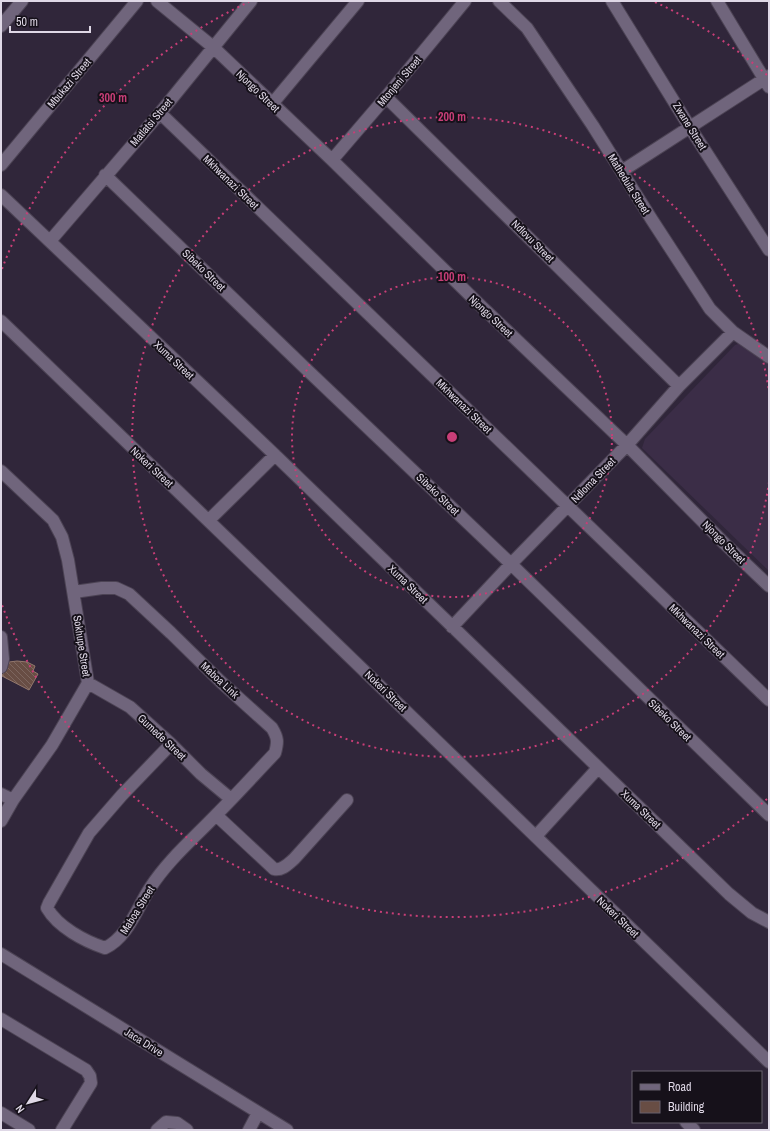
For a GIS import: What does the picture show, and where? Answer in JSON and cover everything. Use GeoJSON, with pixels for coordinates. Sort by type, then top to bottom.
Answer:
{"type":"FeatureCollection","features":[{"type":"Feature","properties":{"kind":"street"},"geometry":{"type":"LineString","coordinates":[[1,26],[22,1]]}},
{"type":"Feature","properties":{"kind":"street","name":"Mbukazi Street"},"geometry":{"type":"LineString","coordinates":[[1,165],[137,1]]}},
{"type":"Feature","properties":{"kind":"street","name":"Njongo Street"},"geometry":{"type":"LineString","coordinates":[[157,1],[213,47],[332,160],[471,297],[627,445],[769,586]]}},
{"type":"Feature","properties":{"kind":"street","name":"Matlatsi Street"},"geometry":{"type":"LineString","coordinates":[[50,241],[105,175],[160,113],[251,1]]}},
{"type":"Feature","properties":{"kind":"street"},"geometry":{"type":"LineString","coordinates":[[272,104],[358,1]]}},
{"type":"Feature","properties":{"kind":"street","name":"Mtonjeni Street"},"geometry":{"type":"LineString","coordinates":[[332,160],[465,1]]}},
{"type":"Feature","properties":{"kind":"street","name":"Mathedula Street"},"geometry":{"type":"LineString","coordinates":[[499,1],[527,28],[593,126],[702,298],[719,319],[733,332],[769,357]]}},
{"type":"Feature","properties":{"kind":"street","name":"Zwane Street"},"geometry":{"type":"LineString","coordinates":[[612,1],[628,24],[690,126],[769,250]]}},
{"type":"Feature","properties":{"kind":"street"},"geometry":{"type":"LineString","coordinates":[[622,171],[690,126],[767,81],[717,1]]}},
{"type":"Feature","properties":{"kind":"street","name":"Ndlovu Street"},"geometry":{"type":"LineString","coordinates":[[386,97],[679,386]]}},
{"type":"Feature","properties":{"kind":"street","name":"Mkhwanazi Street"},"geometry":{"type":"LineString","coordinates":[[160,113],[769,700]]}},
{"type":"Feature","properties":{"kind":"street","name":"Sibeko Street"},"geometry":{"type":"LineString","coordinates":[[105,175],[511,564],[769,815]]}},
{"type":"Feature","properties":{"kind":"street","name":"Xuma Street"},"geometry":{"type":"LineString","coordinates":[[1,195],[276,456],[729,894],[752,914],[769,922]]}},
{"type":"Feature","properties":{"kind":"street","name":"Nokeri Street"},"geometry":{"type":"LineString","coordinates":[[1,321],[92,410],[209,520],[769,1062]]}},
{"type":"Feature","properties":{"kind":"street","name":"Ndloma Street"},"geometry":{"type":"LineString","coordinates":[[452,626],[627,445],[679,386],[733,332]]}},
{"type":"Feature","properties":{"kind":"street"},"geometry":{"type":"LineString","coordinates":[[209,520],[276,456]]}},
{"type":"Feature","properties":{"kind":"street","name":"Sokhupe Street"},"geometry":{"type":"LineString","coordinates":[[1,821],[13,800],[52,745],[88,683],[74,592],[62,537],[53,520],[3,478]]}},
{"type":"Feature","properties":{"kind":"street","name":"Maboa Link"},"geometry":{"type":"LineString","coordinates":[[74,592],[102,588],[116,588],[129,594],[220,682],[272,728],[277,737],[278,743],[275,753],[216,815]]}},
{"type":"Feature","properties":{"kind":"street"},"geometry":{"type":"LineString","coordinates":[[1,638],[3,659],[1,667]]}},
{"type":"Feature","properties":{"kind":"street","name":"Gumede Street"},"geometry":{"type":"LineString","coordinates":[[88,683],[130,707],[171,744],[201,774],[231,799]]}},
{"type":"Feature","properties":{"kind":"street","name":"Maboa Street"},"geometry":{"type":"LineString","coordinates":[[171,744],[122,795],[89,833],[49,903],[47,908],[50,913],[71,931],[96,945],[105,948],[112,944],[125,930],[150,888],[169,864],[216,815]]}},
{"type":"Feature","properties":{"kind":"street"},"geometry":{"type":"LineString","coordinates":[[536,836],[598,768]]}},
{"type":"Feature","properties":{"kind":"street"},"geometry":{"type":"LineString","coordinates":[[1,794],[13,800]]}},
{"type":"Feature","properties":{"kind":"street"},"geometry":{"type":"LineString","coordinates":[[216,815],[274,869],[277,870],[284,867],[294,859],[347,800]]}},
{"type":"Feature","properties":{"kind":"street","name":"Jaca Drive"},"geometry":{"type":"LineString","coordinates":[[1,954],[287,1130]]}},
{"type":"Feature","properties":{"kind":"street"},"geometry":{"type":"LineString","coordinates":[[1,1019],[89,1073],[90,1083],[62,1130]]}},
{"type":"Feature","properties":{"kind":"street"},"geometry":{"type":"LineString","coordinates":[[1,1113],[29,1130]]}},
{"type":"Feature","properties":{"kind":"street"},"geometry":{"type":"LineString","coordinates":[[249,1130],[258,1113]]}},
{"type":"Feature","properties":{"kind":"street"},"geometry":{"type":"LineString","coordinates":[[157,1130],[166,1122],[177,1124],[187,1130]]}},
{"type":"Feature","properties":{"kind":"shaded area"},"geometry":{"type":"Polygon","coordinates":[[[741,343],[769,363],[769,571],[642,448],[645,439],[735,345],[741,343]]]}},
{"type":"Feature","properties":{"kind":"building"},"geometry":{"type":"Polygon","coordinates":[[[9,662],[27,662],[35,666],[33,671],[38,674],[29,690],[2,676],[9,662]]]}}]}
